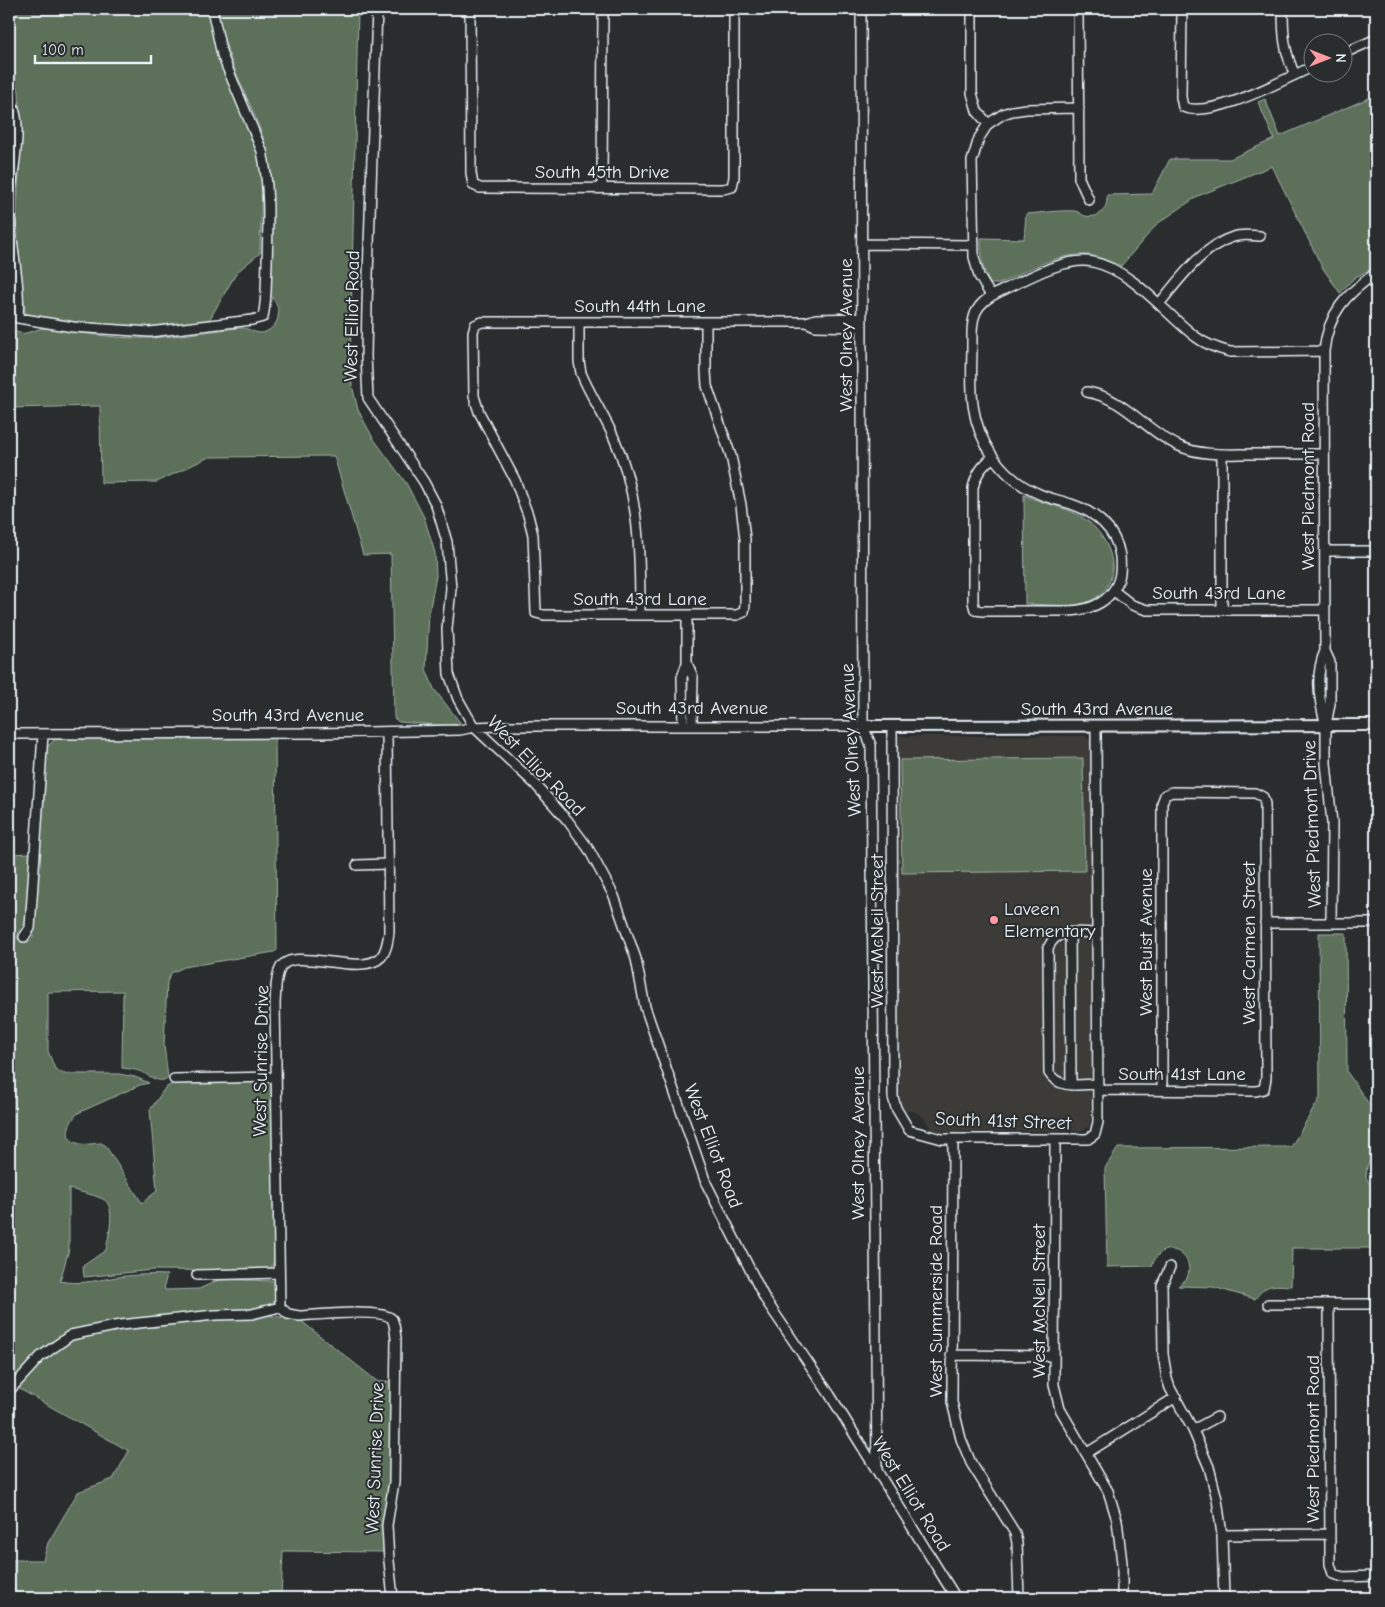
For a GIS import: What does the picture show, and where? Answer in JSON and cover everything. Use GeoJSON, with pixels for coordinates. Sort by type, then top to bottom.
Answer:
{"type":"FeatureCollection","features":[{"type":"Feature","properties":{"kind":"street","name":"West Elliot Road"},"geometry":{"type":"LineString","coordinates":[[377,9],[366,314],[368,398],[424,482],[436,505],[447,542],[451,588],[447,628],[449,674],[458,699],[474,726],[535,784],[568,821],[588,848],[617,905],[636,959],[645,1007],[706,1183],[765,1299],[830,1395],[956,1598]]}},
{"type":"Feature","properties":{"kind":"street","name":"South 45th Drive"},"geometry":{"type":"LineString","coordinates":[[470,9],[473,185],[480,188],[602,187],[723,189],[732,187],[734,177],[734,9]]}},
{"type":"Feature","properties":{"kind":"street"},"geometry":{"type":"LineString","coordinates":[[602,187],[603,9]]}},
{"type":"Feature","properties":{"kind":"street","name":"West Olney Avenue"},"geometry":{"type":"LineString","coordinates":[[862,9],[863,726],[871,745],[876,1469]]}},
{"type":"Feature","properties":{"kind":"street"},"geometry":{"type":"LineString","coordinates":[[972,9],[972,94],[977,111],[988,124]]}},
{"type":"Feature","properties":{"kind":"street"},"geometry":{"type":"LineString","coordinates":[[1078,9],[1079,178],[1090,200]]}},
{"type":"Feature","properties":{"kind":"street"},"geometry":{"type":"LineString","coordinates":[[1182,9],[1181,98],[1183,107],[1188,109],[1207,109],[1225,106],[1302,72]]}},
{"type":"Feature","properties":{"kind":"street"},"geometry":{"type":"LineString","coordinates":[[1284,9],[1284,43],[1295,75]]}},
{"type":"Feature","properties":{"kind":"street"},"geometry":{"type":"LineString","coordinates":[[9,101],[15,116],[17,150],[10,198],[19,299],[18,318],[73,327],[150,332],[209,326],[263,317],[266,303],[267,192],[262,151],[222,55],[212,12]]}},
{"type":"Feature","properties":{"kind":"street"},"geometry":{"type":"LineString","coordinates":[[1352,50],[1376,40]]}},
{"type":"Feature","properties":{"kind":"street"},"geometry":{"type":"LineString","coordinates":[[991,296],[982,284],[975,267],[972,161],[979,138],[988,124],[1003,114],[1017,110],[1079,108]]}},
{"type":"Feature","properties":{"kind":"street"},"geometry":{"type":"LineString","coordinates":[[1159,304],[1192,265],[1212,248],[1233,237],[1246,235],[1260,236]]}},
{"type":"Feature","properties":{"kind":"street"},"geometry":{"type":"LineString","coordinates":[[862,244],[974,245]]}},
{"type":"Feature","properties":{"kind":"street"},"geometry":{"type":"LineString","coordinates":[[993,457],[980,470],[975,479],[973,602],[975,610],[1081,610],[1097,605],[1114,591],[1121,572],[1119,549],[1115,539],[1105,525],[1090,512],[1034,492],[1011,476],[993,457],[979,431],[972,405],[972,329],[975,312],[981,303],[991,296],[1044,271],[1067,263],[1090,261],[1115,270],[1159,304],[1197,338],[1216,348],[1230,352],[1324,351]]}},
{"type":"Feature","properties":{"kind":"street","name":"West Piedmont Road"},"geometry":{"type":"LineString","coordinates":[[1325,651],[1323,454],[1324,351],[1326,336],[1331,322],[1348,294],[1376,273]]}},
{"type":"Feature","properties":{"kind":"street","name":"South 44th Lane"},"geometry":{"type":"LineString","coordinates":[[536,613],[533,535],[528,515],[515,480],[479,412],[474,396],[473,332],[475,325],[482,322],[706,323],[806,322],[816,319],[832,322],[862,323]]}},
{"type":"Feature","properties":{"kind":"street"},"geometry":{"type":"LineString","coordinates":[[579,323],[579,361],[581,373],[614,438],[624,465],[632,498],[640,549],[640,615]]}},
{"type":"Feature","properties":{"kind":"street","name":"South 43rd Lane"},"geometry":{"type":"LineString","coordinates":[[536,613],[544,615],[737,615],[744,612],[745,539],[741,505],[731,456],[707,386],[706,323]]}},
{"type":"Feature","properties":{"kind":"street"},"geometry":{"type":"LineString","coordinates":[[1087,392],[1101,394],[1115,401],[1178,446],[1204,453],[1323,454]]}},
{"type":"Feature","properties":{"kind":"street"},"geometry":{"type":"LineString","coordinates":[[1222,454],[1222,610]]}},
{"type":"Feature","properties":{"kind":"street"},"geometry":{"type":"LineString","coordinates":[[1325,551],[1376,551]]}},
{"type":"Feature","properties":{"kind":"street","name":"South 43rd Lane"},"geometry":{"type":"LineString","coordinates":[[1114,591],[1132,605],[1147,610],[1325,610]]}},
{"type":"Feature","properties":{"kind":"street"},"geometry":{"type":"LineString","coordinates":[[683,726],[682,677],[687,663],[687,615]]}},
{"type":"Feature","properties":{"kind":"street","name":"West Piedmont Drive"},"geometry":{"type":"LineString","coordinates":[[1325,651],[1320,663],[1320,705],[1326,725],[1326,763],[1332,823],[1331,923]]}},
{"type":"Feature","properties":{"kind":"street"},"geometry":{"type":"LineString","coordinates":[[687,663],[693,677],[692,726]]}},
{"type":"Feature","properties":{"kind":"street"},"geometry":{"type":"LineString","coordinates":[[682,692],[693,692]]}},
{"type":"Feature","properties":{"kind":"street","name":"South 43rd Avenue"},"geometry":{"type":"LineString","coordinates":[[9,734],[386,732],[460,730],[474,726],[863,726],[892,728],[1376,725]]}},
{"type":"Feature","properties":{"kind":"street"},"geometry":{"type":"LineString","coordinates":[[1096,727],[1098,1087]]}},
{"type":"Feature","properties":{"kind":"street","name":"West McNeil Street"},"geometry":{"type":"LineString","coordinates":[[892,728],[893,1097],[896,1108],[909,1130]]}},
{"type":"Feature","properties":{"kind":"street","name":"West Sunrise Drive"},"geometry":{"type":"LineString","coordinates":[[386,732],[390,932],[386,946],[382,955],[374,962],[359,964],[295,959],[284,963],[279,969],[275,1003],[280,1307],[288,1314],[299,1316],[365,1313],[386,1314],[392,1319],[396,1338],[394,1482],[387,1525],[393,1598]]}},
{"type":"Feature","properties":{"kind":"street"},"geometry":{"type":"LineString","coordinates":[[24,937],[30,928],[43,734]]}},
{"type":"Feature","properties":{"kind":"street","name":"West Carmen Street"},"geometry":{"type":"LineString","coordinates":[[1165,795],[1172,792],[1254,793],[1263,796],[1266,804],[1264,1089]]}},
{"type":"Feature","properties":{"kind":"street","name":"West Buist Avenue"},"geometry":{"type":"LineString","coordinates":[[1162,1090],[1162,803],[1165,795]]}},
{"type":"Feature","properties":{"kind":"street"},"geometry":{"type":"LineString","coordinates":[[357,865],[388,864]]}},
{"type":"Feature","properties":{"kind":"street"},"geometry":{"type":"LineString","coordinates":[[1265,923],[1376,922]]}},
{"type":"Feature","properties":{"kind":"street"},"geometry":{"type":"LineString","coordinates":[[1070,933],[1071,1084],[1060,1083],[1052,1078],[1049,1073],[1048,948],[1053,939],[1064,933],[1070,933],[1097,933]]}},
{"type":"Feature","properties":{"kind":"street"},"geometry":{"type":"LineString","coordinates":[[174,1079],[276,1077]]}},
{"type":"Feature","properties":{"kind":"street","name":"South 41st Lane"},"geometry":{"type":"LineString","coordinates":[[1071,1084],[1162,1090],[1256,1091],[1264,1089]]}},
{"type":"Feature","properties":{"kind":"street","name":"South 41st Street"},"geometry":{"type":"LineString","coordinates":[[909,1130],[942,1139],[1088,1139],[1095,1134],[1098,1122],[1098,1087]]}},
{"type":"Feature","properties":{"kind":"street","name":"West Summerside Road"},"geometry":{"type":"LineString","coordinates":[[953,1139],[952,1402],[961,1439],[971,1463],[1015,1533],[1019,1598]]}},
{"type":"Feature","properties":{"kind":"street","name":"West McNeil Street"},"geometry":{"type":"LineString","coordinates":[[1056,1139],[1054,1385],[1060,1410],[1108,1491],[1117,1520],[1122,1563],[1122,1598]]}},
{"type":"Feature","properties":{"kind":"street"},"geometry":{"type":"LineString","coordinates":[[1170,1266],[1162,1285],[1163,1354],[1167,1379],[1194,1430],[1209,1467],[1217,1499],[1222,1536],[1224,1598]]}},
{"type":"Feature","properties":{"kind":"street"},"geometry":{"type":"LineString","coordinates":[[197,1275],[278,1273]]}},
{"type":"Feature","properties":{"kind":"street"},"geometry":{"type":"LineString","coordinates":[[1268,1304],[1376,1304]]}},
{"type":"Feature","properties":{"kind":"street","name":"West Piedmont Road"},"geometry":{"type":"LineString","coordinates":[[1329,1304],[1330,1564],[1333,1574],[1343,1577],[1376,1576]]}},
{"type":"Feature","properties":{"kind":"street"},"geometry":{"type":"LineString","coordinates":[[9,1391],[40,1357],[71,1335],[120,1325],[252,1314],[280,1307]]}},
{"type":"Feature","properties":{"kind":"street"},"geometry":{"type":"LineString","coordinates":[[951,1355],[1054,1356]]}},
{"type":"Feature","properties":{"kind":"street"},"geometry":{"type":"LineString","coordinates":[[1087,1453],[1176,1397]]}},
{"type":"Feature","properties":{"kind":"street"},"geometry":{"type":"LineString","coordinates":[[1194,1430],[1217,1417]]}},
{"type":"Feature","properties":{"kind":"street"},"geometry":{"type":"LineString","coordinates":[[1222,1536],[1329,1534]]}},
{"type":"Feature","properties":{"kind":"shaded area","name":"Laveen Elementary"},"geometry":{"type":"Polygon","coordinates":[[[897,736],[1085,736],[1091,741],[1091,1120],[1089,1127],[1085,1129],[1080,1131],[938,1132],[931,1129],[923,1116],[913,1111],[906,1111],[898,1103],[897,736]]]}},
{"type":"Feature","properties":{"kind":"green space"},"geometry":{"type":"Polygon","coordinates":[[[9,9],[208,9],[220,58],[256,145],[262,180],[260,253],[237,272],[208,322],[145,327],[103,326],[25,313],[16,222],[21,144],[19,91],[14,83],[9,82],[9,9]]]}},
{"type":"Feature","properties":{"kind":"green space"},"geometry":{"type":"Polygon","coordinates":[[[218,9],[358,9],[350,368],[352,385],[358,410],[373,438],[406,483],[424,517],[435,553],[436,576],[429,613],[426,669],[434,689],[462,725],[399,722],[394,718],[391,554],[363,555],[334,456],[209,457],[157,482],[101,483],[100,406],[9,408],[9,327],[19,333],[46,328],[109,336],[147,338],[241,328],[261,333],[272,328],[276,322],[278,311],[270,290],[272,198],[269,162],[259,127],[225,44],[218,9]]]}},
{"type":"Feature","properties":{"kind":"green space"},"geometry":{"type":"Polygon","coordinates":[[[1376,95],[1376,266],[1354,278],[1340,293],[1322,267],[1272,166],[1198,196],[1157,224],[1121,266],[1096,257],[1075,255],[1042,264],[999,284],[990,284],[982,262],[981,238],[1024,239],[1026,214],[1076,211],[1085,216],[1095,216],[1104,209],[1107,195],[1152,194],[1170,159],[1230,159],[1274,139],[1258,102],[1265,99],[1280,136],[1376,95]]]}},
{"type":"Feature","properties":{"kind":"green space"},"geometry":{"type":"Polygon","coordinates":[[[1024,495],[1075,513],[1090,523],[1099,533],[1111,556],[1112,568],[1110,579],[1105,589],[1096,598],[1077,605],[1025,604],[1024,495]]]}},
{"type":"Feature","properties":{"kind":"green space"},"geometry":{"type":"Polygon","coordinates":[[[275,737],[277,950],[184,967],[171,973],[167,982],[164,1045],[168,1078],[164,1080],[157,1080],[137,1070],[122,1068],[123,991],[48,992],[48,1051],[55,1069],[64,1074],[119,1074],[135,1077],[149,1083],[140,1085],[78,1113],[68,1129],[69,1137],[72,1141],[80,1144],[101,1143],[105,1145],[142,1203],[157,1191],[150,1110],[165,1088],[174,1083],[273,1081],[274,1260],[271,1268],[265,1271],[152,1270],[84,1277],[83,1266],[106,1250],[111,1215],[110,1208],[103,1199],[69,1189],[69,1249],[60,1281],[79,1283],[132,1275],[167,1275],[164,1286],[165,1290],[199,1289],[221,1279],[273,1281],[276,1283],[276,1301],[268,1307],[214,1312],[72,1332],[9,1388],[9,854],[31,853],[28,916],[17,938],[21,942],[28,942],[33,938],[45,749],[55,739],[275,737]]]}},
{"type":"Feature","properties":{"kind":"green space"},"geometry":{"type":"Polygon","coordinates":[[[1083,758],[1085,871],[902,873],[900,760],[1083,758]]]}},
{"type":"Feature","properties":{"kind":"green space"},"geometry":{"type":"Polygon","coordinates":[[[1319,933],[1346,933],[1347,1072],[1373,1110],[1374,1151],[1367,1167],[1366,1177],[1369,1183],[1376,1188],[1376,1248],[1292,1248],[1291,1286],[1270,1286],[1263,1290],[1255,1299],[1213,1287],[1178,1286],[1187,1278],[1189,1271],[1185,1258],[1176,1251],[1164,1251],[1157,1256],[1152,1266],[1107,1267],[1105,1168],[1118,1148],[1291,1147],[1320,1098],[1319,933]]]}},
{"type":"Feature","properties":{"kind":"green space"},"geometry":{"type":"Polygon","coordinates":[[[266,1315],[300,1320],[378,1382],[392,1381],[392,1483],[385,1552],[283,1551],[281,1598],[9,1598],[9,1560],[43,1560],[48,1543],[78,1492],[113,1479],[129,1451],[16,1387],[42,1361],[72,1338],[119,1328],[156,1327],[215,1319],[266,1315]]]}},
{"type":"Feature","properties":{"kind":"place","name":"Laveen Elementary"},"geometry":{"type":"Point","coordinates":[994,920]}}]}
